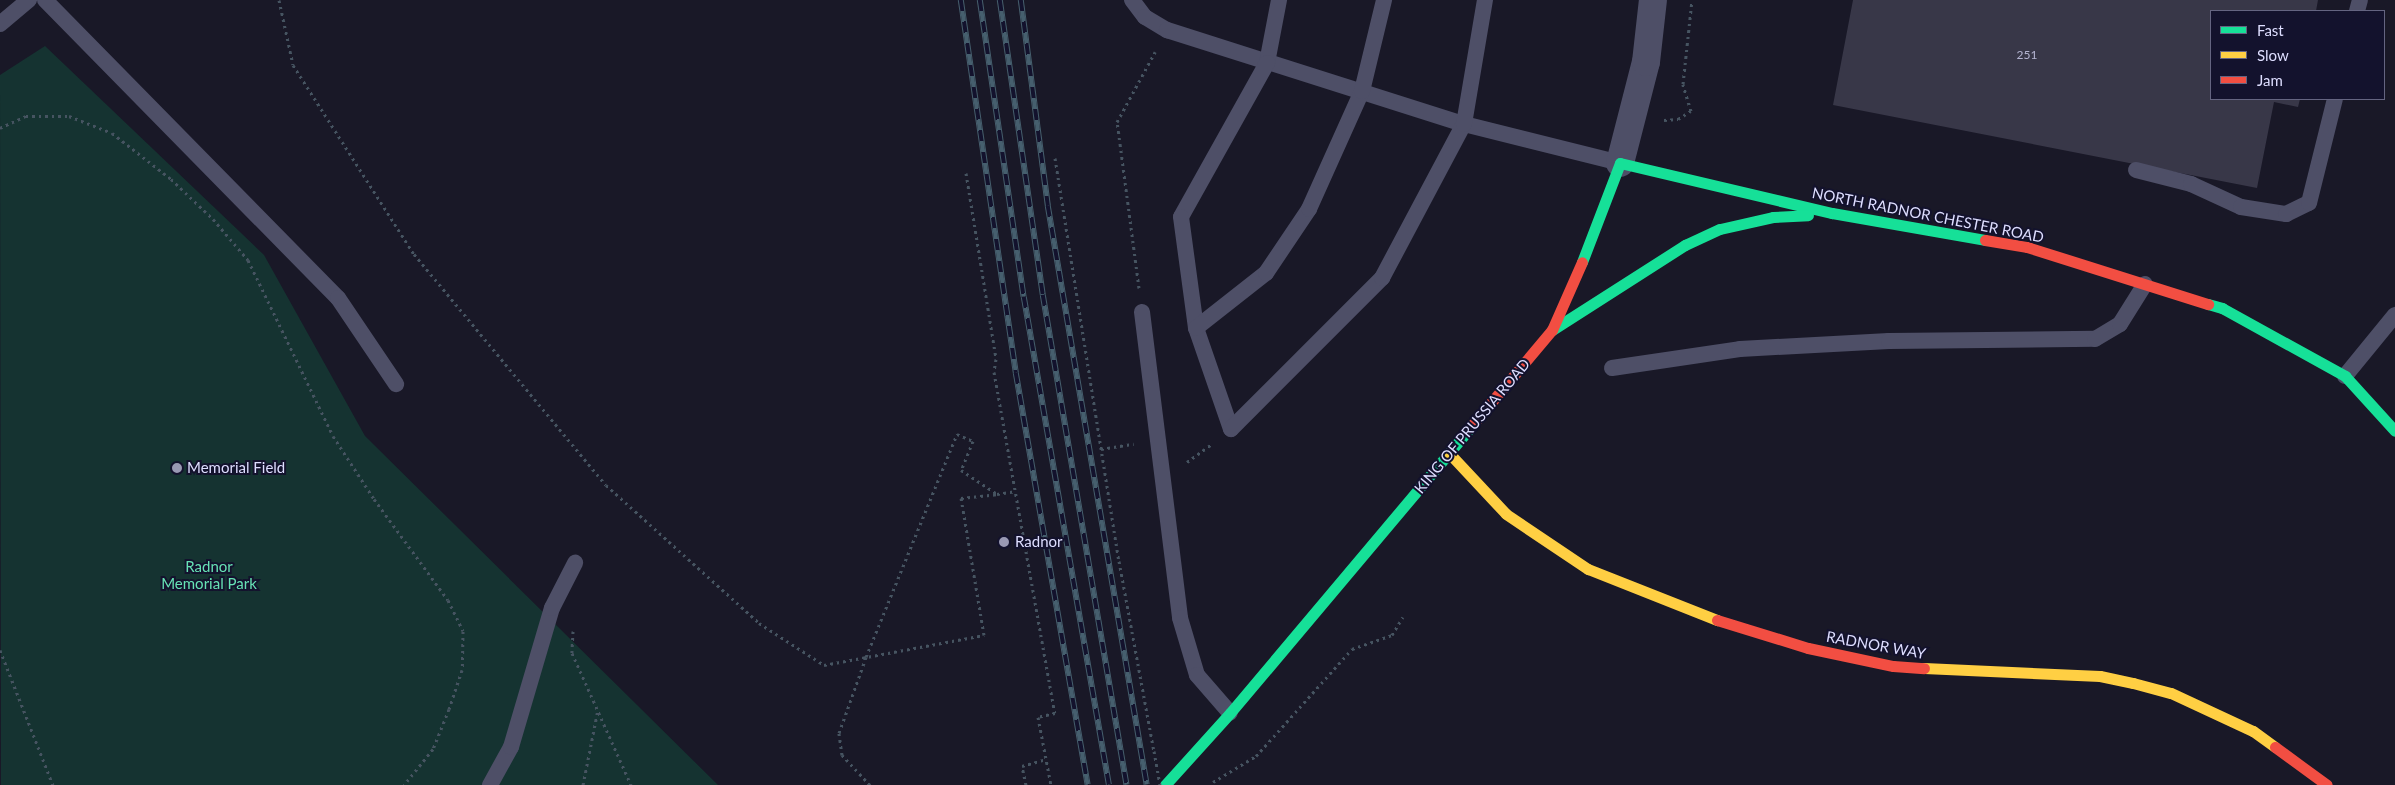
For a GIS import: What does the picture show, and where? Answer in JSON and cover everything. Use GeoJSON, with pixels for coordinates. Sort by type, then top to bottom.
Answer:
{"type":"FeatureCollection","features":[{"type":"Feature","properties":{"kind":"main road","name":"NORTH RADNOR CHESTER ROAD"},"geometry":{"type":"LineString","coordinates":[[1620,163],[1832,213],[2027,247],[2222,308],[2345,376],[2395,430]]}},
{"type":"Feature","properties":{"kind":"main road","name":"KING OF PRUSSIA ROAD"},"geometry":{"type":"LineString","coordinates":[[1165,785],[1230,713],[1552,330],[1595,233],[1620,163]]}},
{"type":"Feature","properties":{"kind":"main road"},"geometry":{"type":"LineString","coordinates":[[1552,330],[1684,245],[1720,229],[1773,218],[1832,213]]}},
{"type":"Feature","properties":{"kind":"main road","name":"RADNOR WAY"},"geometry":{"type":"LineString","coordinates":[[1449,453],[1506,514],[1588,569],[1696,614],[1808,648],[1893,666],[2100,676],[2133,682],[2171,693],[2254,731],[2327,785]]}},
{"type":"Feature","properties":{"kind":"street","name":"KING OF PRUSSIA ROAD"},"geometry":{"type":"LineString","coordinates":[[1620,163],[1646,62],[1653,0]]}},
{"type":"Feature","properties":{"kind":"lane"},"geometry":{"type":"LineString","coordinates":[[0,24],[29,0]]}},
{"type":"Feature","properties":{"kind":"lane"},"geometry":{"type":"LineString","coordinates":[[45,0],[338,298],[396,384]]}},
{"type":"Feature","properties":{"kind":"lane"},"geometry":{"type":"LineString","coordinates":[[1132,0],[1145,17],[1167,30],[1464,124],[1620,163]]}},
{"type":"Feature","properties":{"kind":"lane"},"geometry":{"type":"LineString","coordinates":[[1279,0],[1267,63],[1181,217],[1196,328],[1231,429],[1382,278],[1464,124],[1485,0]]}},
{"type":"Feature","properties":{"kind":"lane"},"geometry":{"type":"LineString","coordinates":[[1196,328],[1266,273],[1309,209],[1362,91],[1384,0]]}},
{"type":"Feature","properties":{"kind":"lane"},"geometry":{"type":"LineString","coordinates":[[2136,170],[2191,184],[2241,207],[2286,214],[2310,203],[2336,100]]}},
{"type":"Feature","properties":{"kind":"lane"},"geometry":{"type":"LineString","coordinates":[[1612,368],[1750,348],[1889,341],[2095,339],[2120,324],[2145,284]]}},
{"type":"Feature","properties":{"kind":"lane"},"geometry":{"type":"LineString","coordinates":[[1142,312],[1180,618],[1197,675],[1230,713]]}},
{"type":"Feature","properties":{"kind":"lane"},"geometry":{"type":"LineString","coordinates":[[2345,376],[2395,315]]}},
{"type":"Feature","properties":{"kind":"lane"},"geometry":{"type":"LineString","coordinates":[[490,785],[511,747],[552,608],[575,563]]}},
{"type":"Feature","properties":{"kind":"path"},"geometry":{"type":"LineString","coordinates":[[279,0],[293,65],[414,254],[606,485],[759,623],[824,665],[984,635],[961,498],[1016,491]]}},
{"type":"Feature","properties":{"kind":"path"},"geometry":{"type":"LineString","coordinates":[[1630,123],[1678,119],[1690,111],[1683,84],[1692,0]]}},
{"type":"Feature","properties":{"kind":"path"},"geometry":{"type":"LineString","coordinates":[[1142,312],[1116,122],[1167,30]]}},
{"type":"Feature","properties":{"kind":"path"},"geometry":{"type":"LineString","coordinates":[[0,128],[26,116],[69,116],[112,132],[171,179],[213,219],[248,260],[333,436],[374,499],[448,600],[464,631],[462,670],[449,709],[433,749],[404,785]]}},
{"type":"Feature","properties":{"kind":"path"},"geometry":{"type":"LineString","coordinates":[[1054,158],[1116,542],[1160,785]]}},
{"type":"Feature","properties":{"kind":"path"},"geometry":{"type":"LineString","coordinates":[[966,173],[996,359],[994,372],[1055,712],[1038,717],[1051,785]]}},
{"type":"Feature","properties":{"kind":"path"},"geometry":{"type":"LineString","coordinates":[[870,785],[842,755],[840,732],[866,657],[957,434],[973,441],[961,470],[997,494]]}},
{"type":"Feature","properties":{"kind":"path"},"geometry":{"type":"LineString","coordinates":[[552,608],[574,633],[572,653],[632,785]]}},
{"type":"Feature","properties":{"kind":"path"},"geometry":{"type":"LineString","coordinates":[[1212,784],[1256,756],[1352,649],[1392,635],[1403,618]]}},
{"type":"Feature","properties":{"kind":"path"},"geometry":{"type":"LineString","coordinates":[[0,650],[53,785]]}},
{"type":"Feature","properties":{"kind":"path"},"geometry":{"type":"LineString","coordinates":[[583,785],[598,708]]}},
{"type":"Feature","properties":{"kind":"path"},"geometry":{"type":"LineString","coordinates":[[1026,785],[1022,766],[1046,759]]}},
{"type":"Feature","properties":{"kind":"green space","name":"Memorial Field"},"geometry":{"type":"Polygon","coordinates":[[[45,46],[264,255],[365,436],[718,785],[1,785],[0,75],[45,46]]]}},
{"type":"Feature","properties":{"kind":"building"},"geometry":{"type":"Polygon","coordinates":[[[1853,0],[2318,0],[2316,10],[2210,10],[2210,100],[2300,100],[2298,107],[2274,102],[2257,188],[1833,105],[1853,0]]]}},
{"type":"Feature","properties":{"kind":"railway"},"geometry":{"type":"LineString","coordinates":[[961,0],[1016,373],[1088,785]]}},
{"type":"Feature","properties":{"kind":"railway"},"geometry":{"type":"LineString","coordinates":[[980,0],[1024,297],[1109,785]]}},
{"type":"Feature","properties":{"kind":"railway"},"geometry":{"type":"LineString","coordinates":[[1000,0],[1043,295],[1127,785]]}},
{"type":"Feature","properties":{"kind":"railway"},"geometry":{"type":"LineString","coordinates":[[1021,0],[1048,206],[1147,785]]}},
{"type":"Feature","properties":{"kind":"traffic: fast"},"geometry":{"type":"LineString","coordinates":[[1582,262],[1620,163],[1832,213],[1985,240]]}},
{"type":"Feature","properties":{"kind":"traffic: fast"},"geometry":{"type":"LineString","coordinates":[[1552,330],[1685,245],[1720,229],[1773,217],[1808,215]]}},
{"type":"Feature","properties":{"kind":"traffic: fast"},"geometry":{"type":"LineString","coordinates":[[2208,304],[2222,308],[2345,376],[2395,431]]}},
{"type":"Feature","properties":{"kind":"traffic: fast"},"geometry":{"type":"LineString","coordinates":[[1165,785],[1230,713],[1473,424]]}},
{"type":"Feature","properties":{"kind":"traffic: slow"},"geometry":{"type":"LineString","coordinates":[[1449,453],[1506,514],[1588,569],[1717,620]]}},
{"type":"Feature","properties":{"kind":"traffic: slow"},"geometry":{"type":"LineString","coordinates":[[1924,668],[2100,676],[2133,683],[2171,693],[2253,731],[2275,747]]}},
{"type":"Feature","properties":{"kind":"traffic: jam"},"geometry":{"type":"LineString","coordinates":[[1985,240],[2027,247],[2208,304]]}},
{"type":"Feature","properties":{"kind":"traffic: jam"},"geometry":{"type":"LineString","coordinates":[[1473,424],[1552,330],[1582,262]]}},
{"type":"Feature","properties":{"kind":"traffic: jam"},"geometry":{"type":"LineString","coordinates":[[1717,620],[1808,648],[1893,666],[1924,668]]}},
{"type":"Feature","properties":{"kind":"traffic: jam"},"geometry":{"type":"LineString","coordinates":[[2275,747],[2327,785]]}},
{"type":"Feature","properties":{"kind":"place","name":"Memorial Field"},"geometry":{"type":"Point","coordinates":[177,468]}},
{"type":"Feature","properties":{"kind":"place","name":"Radnor"},"geometry":{"type":"Point","coordinates":[1004,542]}},
{"type":"Feature","properties":{"kind":"park label","name":"Radnor Memorial Park"},"geometry":{"type":"Point","coordinates":[209,574]}}]}
